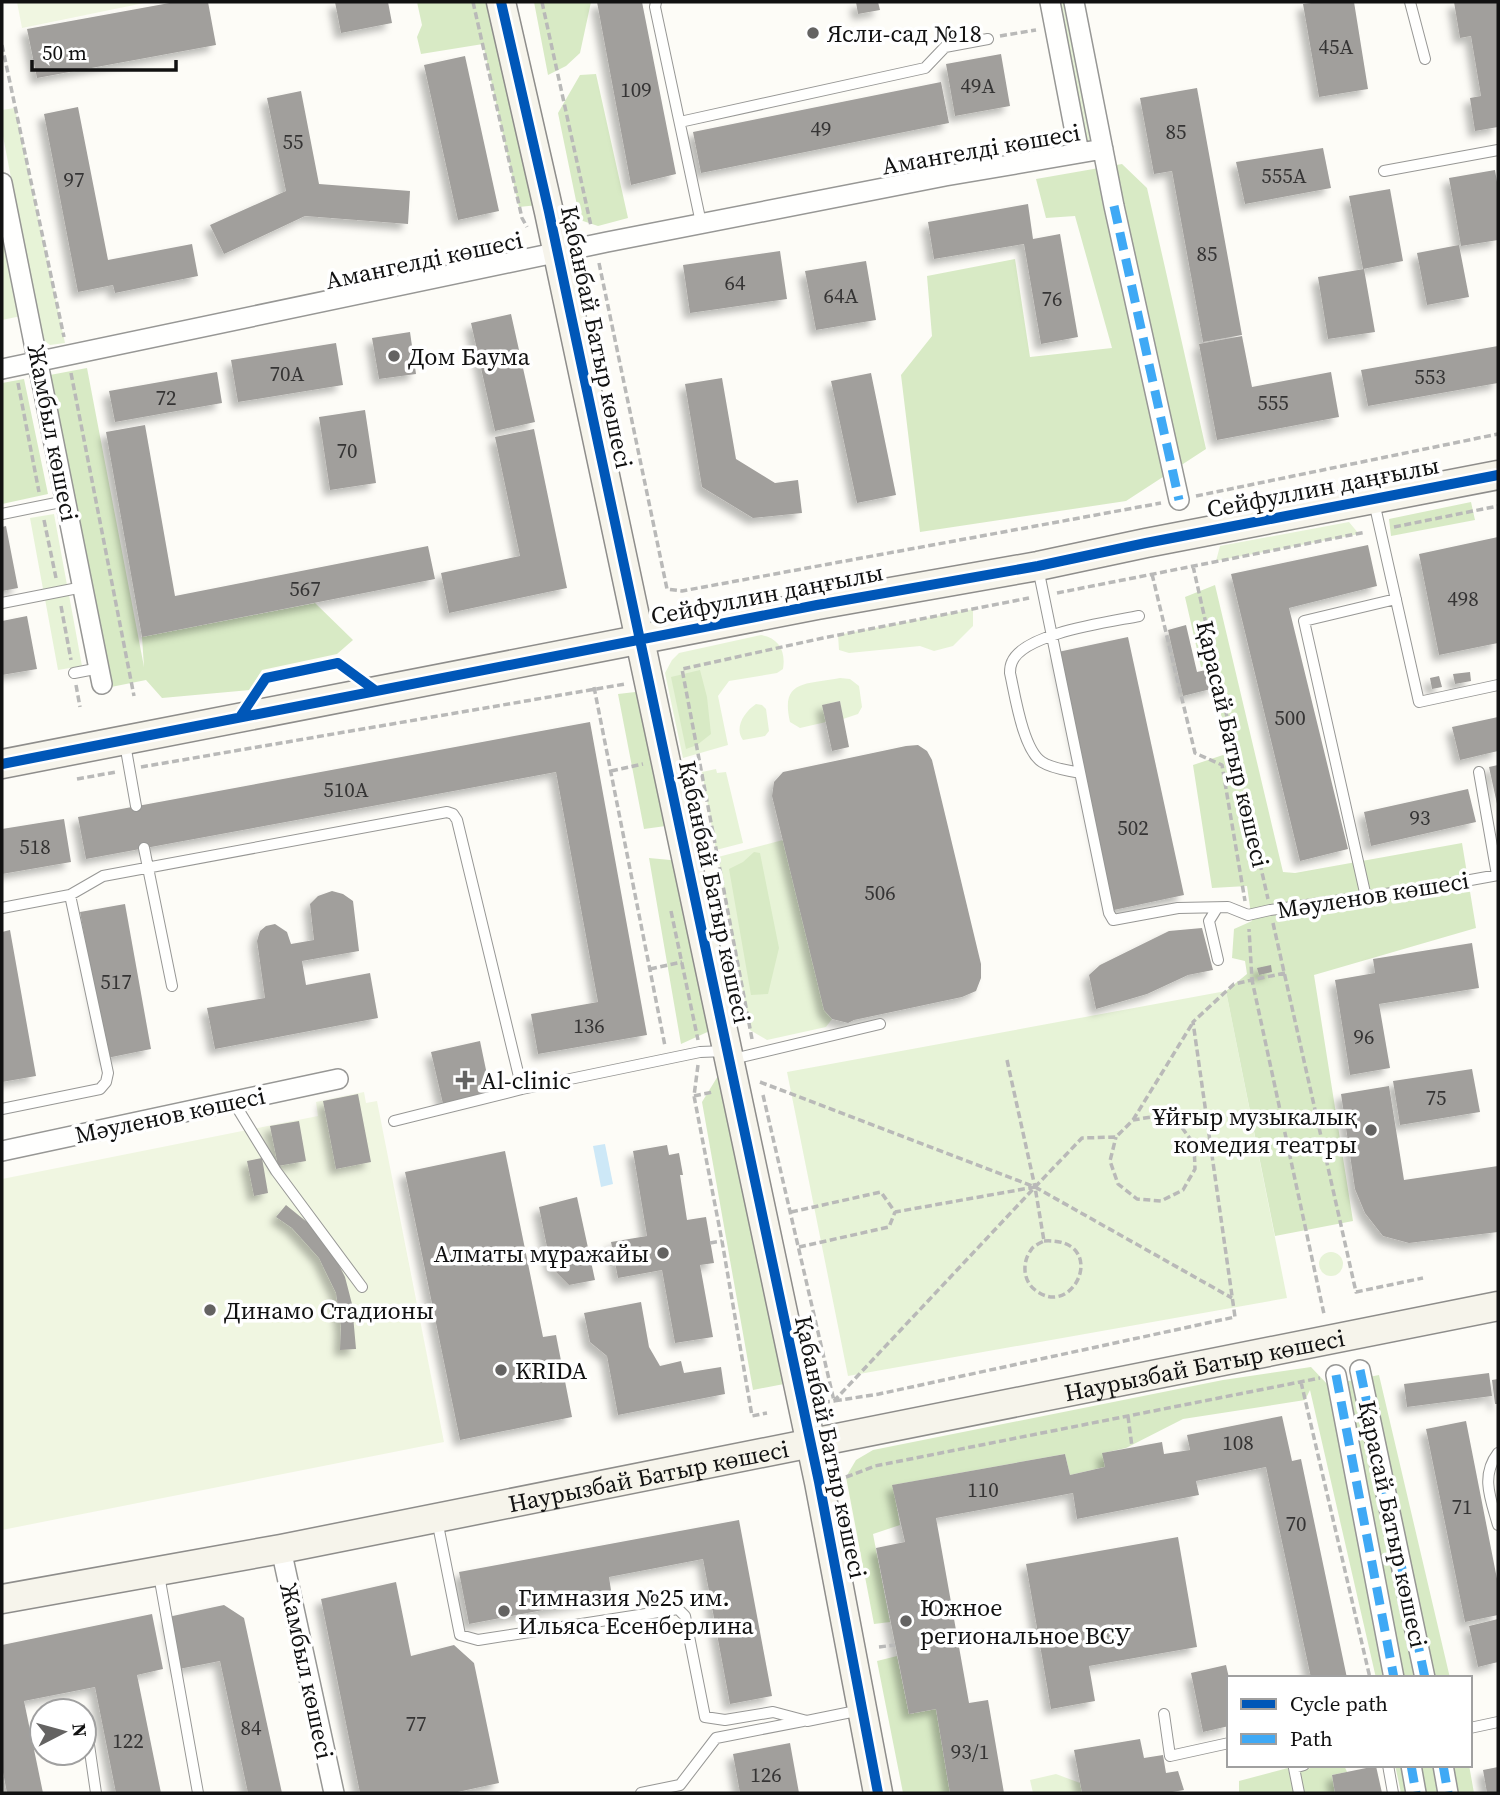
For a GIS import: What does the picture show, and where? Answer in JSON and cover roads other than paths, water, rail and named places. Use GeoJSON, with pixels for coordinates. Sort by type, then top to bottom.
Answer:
{"type":"FeatureCollection","features":[{"type":"Feature","properties":{"kind":"main road","name":"Қабанбай Батыр көшесі"},"geometry":{"type":"LineString","coordinates":[[501,2],[558,254],[707,956],[737,1055],[878,1793]]}},
{"type":"Feature","properties":{"kind":"main road","name":"Сейфуллин даңғылы"},"geometry":{"type":"LineString","coordinates":[[2,764],[1498,475]]}},
{"type":"Feature","properties":{"kind":"main road","name":"Наурызбай Батыр көшесі"},"geometry":{"type":"LineString","coordinates":[[2,1599],[281,1549],[1330,1342],[1498,1306]]}},
{"type":"Feature","properties":{"kind":"street"},"geometry":{"type":"LineString","coordinates":[[1050,2],[1079,153]]}},
{"type":"Feature","properties":{"kind":"street"},"geometry":{"type":"LineString","coordinates":[[1074,2],[1114,205],[1179,500]]}},
{"type":"Feature","properties":{"kind":"street","name":"Амангелді көшесі"},"geometry":{"type":"LineString","coordinates":[[8,368],[701,223],[1103,149]]}},
{"type":"Feature","properties":{"kind":"street","name":"Жамбыл көшесі"},"geometry":{"type":"LineString","coordinates":[[2,183],[101,676]]}},
{"type":"Feature","properties":{"kind":"street","name":"Мәуленов көшесі"},"geometry":{"type":"LineString","coordinates":[[2,1151],[338,1079]]}},
{"type":"Feature","properties":{"kind":"street","name":"Қарасай Батыр көшесі"},"geometry":{"type":"LineString","coordinates":[[1360,1370],[1425,1676]]}},
{"type":"Feature","properties":{"kind":"street","name":"Қарасай Батыр көшесі"},"geometry":{"type":"LineString","coordinates":[[1336,1375],[1394,1676]]}},
{"type":"Feature","properties":{"kind":"street","name":"Жамбыл көшесі"},"geometry":{"type":"LineString","coordinates":[[281,1549],[334,1793]]}},
{"type":"Feature","properties":{"kind":"street"},"geometry":{"type":"LineString","coordinates":[[1410,1767],[1416,1793]]}},
{"type":"Feature","properties":{"kind":"street"},"geometry":{"type":"LineString","coordinates":[[1443,1767],[1448,1793]]}},
{"type":"Feature","properties":{"kind":"lane"},"geometry":{"type":"LineString","coordinates":[[656,2],[701,223]]}},
{"type":"Feature","properties":{"kind":"lane"},"geometry":{"type":"LineString","coordinates":[[1410,2],[1425,59]]}},
{"type":"Feature","properties":{"kind":"lane"},"geometry":{"type":"LineString","coordinates":[[680,122],[925,68],[945,47],[988,39]]}},
{"type":"Feature","properties":{"kind":"lane"},"geometry":{"type":"LineString","coordinates":[[1384,171],[1498,150]]}},
{"type":"Feature","properties":{"kind":"lane"},"geometry":{"type":"LineString","coordinates":[[1373,498],[1419,702],[1498,685]]}},
{"type":"Feature","properties":{"kind":"lane"},"geometry":{"type":"LineString","coordinates":[[2,514],[66,501]]}},
{"type":"Feature","properties":{"kind":"lane"},"geometry":{"type":"LineString","coordinates":[[1038,566],[1109,913],[1113,920],[1178,908],[1217,908]]}},
{"type":"Feature","properties":{"kind":"lane"},"geometry":{"type":"LineString","coordinates":[[2,603],[83,587]]}},
{"type":"Feature","properties":{"kind":"lane"},"geometry":{"type":"LineString","coordinates":[[1366,897],[1304,621],[1396,599]]}},
{"type":"Feature","properties":{"kind":"lane"},"geometry":{"type":"LineString","coordinates":[[1080,773],[1056,769],[1041,762],[1027,743],[1010,673],[1012,662],[1020,651],[1051,634],[1139,616]]}},
{"type":"Feature","properties":{"kind":"lane"},"geometry":{"type":"LineString","coordinates":[[74,674],[101,676]]}},
{"type":"Feature","properties":{"kind":"lane"},"geometry":{"type":"LineString","coordinates":[[124,740],[136,806]]}},
{"type":"Feature","properties":{"kind":"lane"},"geometry":{"type":"LineString","coordinates":[[1479,772],[1497,875]]}},
{"type":"Feature","properties":{"kind":"lane"},"geometry":{"type":"LineString","coordinates":[[2,908],[70,895],[103,876],[447,812],[453,814],[457,820],[522,1089]]}},
{"type":"Feature","properties":{"kind":"lane"},"geometry":{"type":"LineString","coordinates":[[144,848],[172,986]]}},
{"type":"Feature","properties":{"kind":"lane","name":"Мәуленов көшесі"},"geometry":{"type":"LineString","coordinates":[[1217,908],[1228,907],[1248,915],[1497,875]]}},
{"type":"Feature","properties":{"kind":"lane"},"geometry":{"type":"LineString","coordinates":[[2,1109],[100,1089],[106,1082],[108,1073],[70,895]]}},
{"type":"Feature","properties":{"kind":"lane"},"geometry":{"type":"LineString","coordinates":[[1217,908],[1209,920],[1218,960]]}},
{"type":"Feature","properties":{"kind":"lane"},"geometry":{"type":"LineString","coordinates":[[394,1121],[522,1089],[700,1052],[737,1055],[880,1024]]}},
{"type":"Feature","properties":{"kind":"lane"},"geometry":{"type":"LineString","coordinates":[[233,1101],[276,1171],[362,1287]]}},
{"type":"Feature","properties":{"kind":"lane"},"geometry":{"type":"LineString","coordinates":[[1498,1453],[1490,1464],[1487,1485],[1498,1525]]}},
{"type":"Feature","properties":{"kind":"lane"},"geometry":{"type":"LineString","coordinates":[[436,1517],[460,1635],[478,1640],[678,1609],[685,1616],[705,1717],[725,1720],[773,1712],[807,1721]]}},
{"type":"Feature","properties":{"kind":"lane"},"geometry":{"type":"LineString","coordinates":[[158,1571],[198,1793]]}},
{"type":"Feature","properties":{"kind":"lane"},"geometry":{"type":"LineString","coordinates":[[641,1793],[680,1785],[716,1738],[862,1709]]}},
{"type":"Feature","properties":{"kind":"lane"},"geometry":{"type":"LineString","coordinates":[[1164,1714],[1170,1756],[1227,1743]]}},
{"type":"Feature","properties":{"kind":"lane"},"geometry":{"type":"LineString","coordinates":[[1472,1728],[1498,1722]]}},
{"type":"Feature","properties":{"kind":"lane"},"geometry":{"type":"LineString","coordinates":[[92,1767],[96,1793]]}},
{"type":"Feature","properties":{"kind":"lane"},"geometry":{"type":"LineString","coordinates":[[1297,1767],[1294,1768],[1299,1793]]}},
{"type":"Feature","properties":{"kind":"lane"},"geometry":{"type":"LineString","coordinates":[[1388,1767],[1393,1793]]}},
{"type":"Feature","properties":{"kind":"water"},"geometry":{"type":"Polygon","coordinates":[[[605,1144],[613,1184],[601,1187],[593,1146],[605,1144]]]}},
{"type":"Feature","properties":{"kind":"place","name":"Ясли-сад №18"},"geometry":{"type":"Point","coordinates":[813,33]}},
{"type":"Feature","properties":{"kind":"place","name":"Дом Баума"},"geometry":{"type":"Point","coordinates":[394,356]}},
{"type":"Feature","properties":{"kind":"place","name":"Al-clinic"},"geometry":{"type":"Point","coordinates":[465,1080]}},
{"type":"Feature","properties":{"kind":"place","name":"Ұйғыр музыкалық комедия театры"},"geometry":{"type":"Point","coordinates":[1371,1130]}},
{"type":"Feature","properties":{"kind":"place","name":"Алматы мұражайы"},"geometry":{"type":"Point","coordinates":[663,1253]}},
{"type":"Feature","properties":{"kind":"place","name":"Динамо Стадионы"},"geometry":{"type":"Point","coordinates":[210,1310]}},
{"type":"Feature","properties":{"kind":"place","name":"KRIDA"},"geometry":{"type":"Point","coordinates":[501,1370]}},
{"type":"Feature","properties":{"kind":"place","name":"Гимназия №25 им. Ильяса Есенберлина"},"geometry":{"type":"Point","coordinates":[504,1611]}},
{"type":"Feature","properties":{"kind":"place","name":"Южное региональное ВСУ"},"geometry":{"type":"Point","coordinates":[906,1621]}}]}
